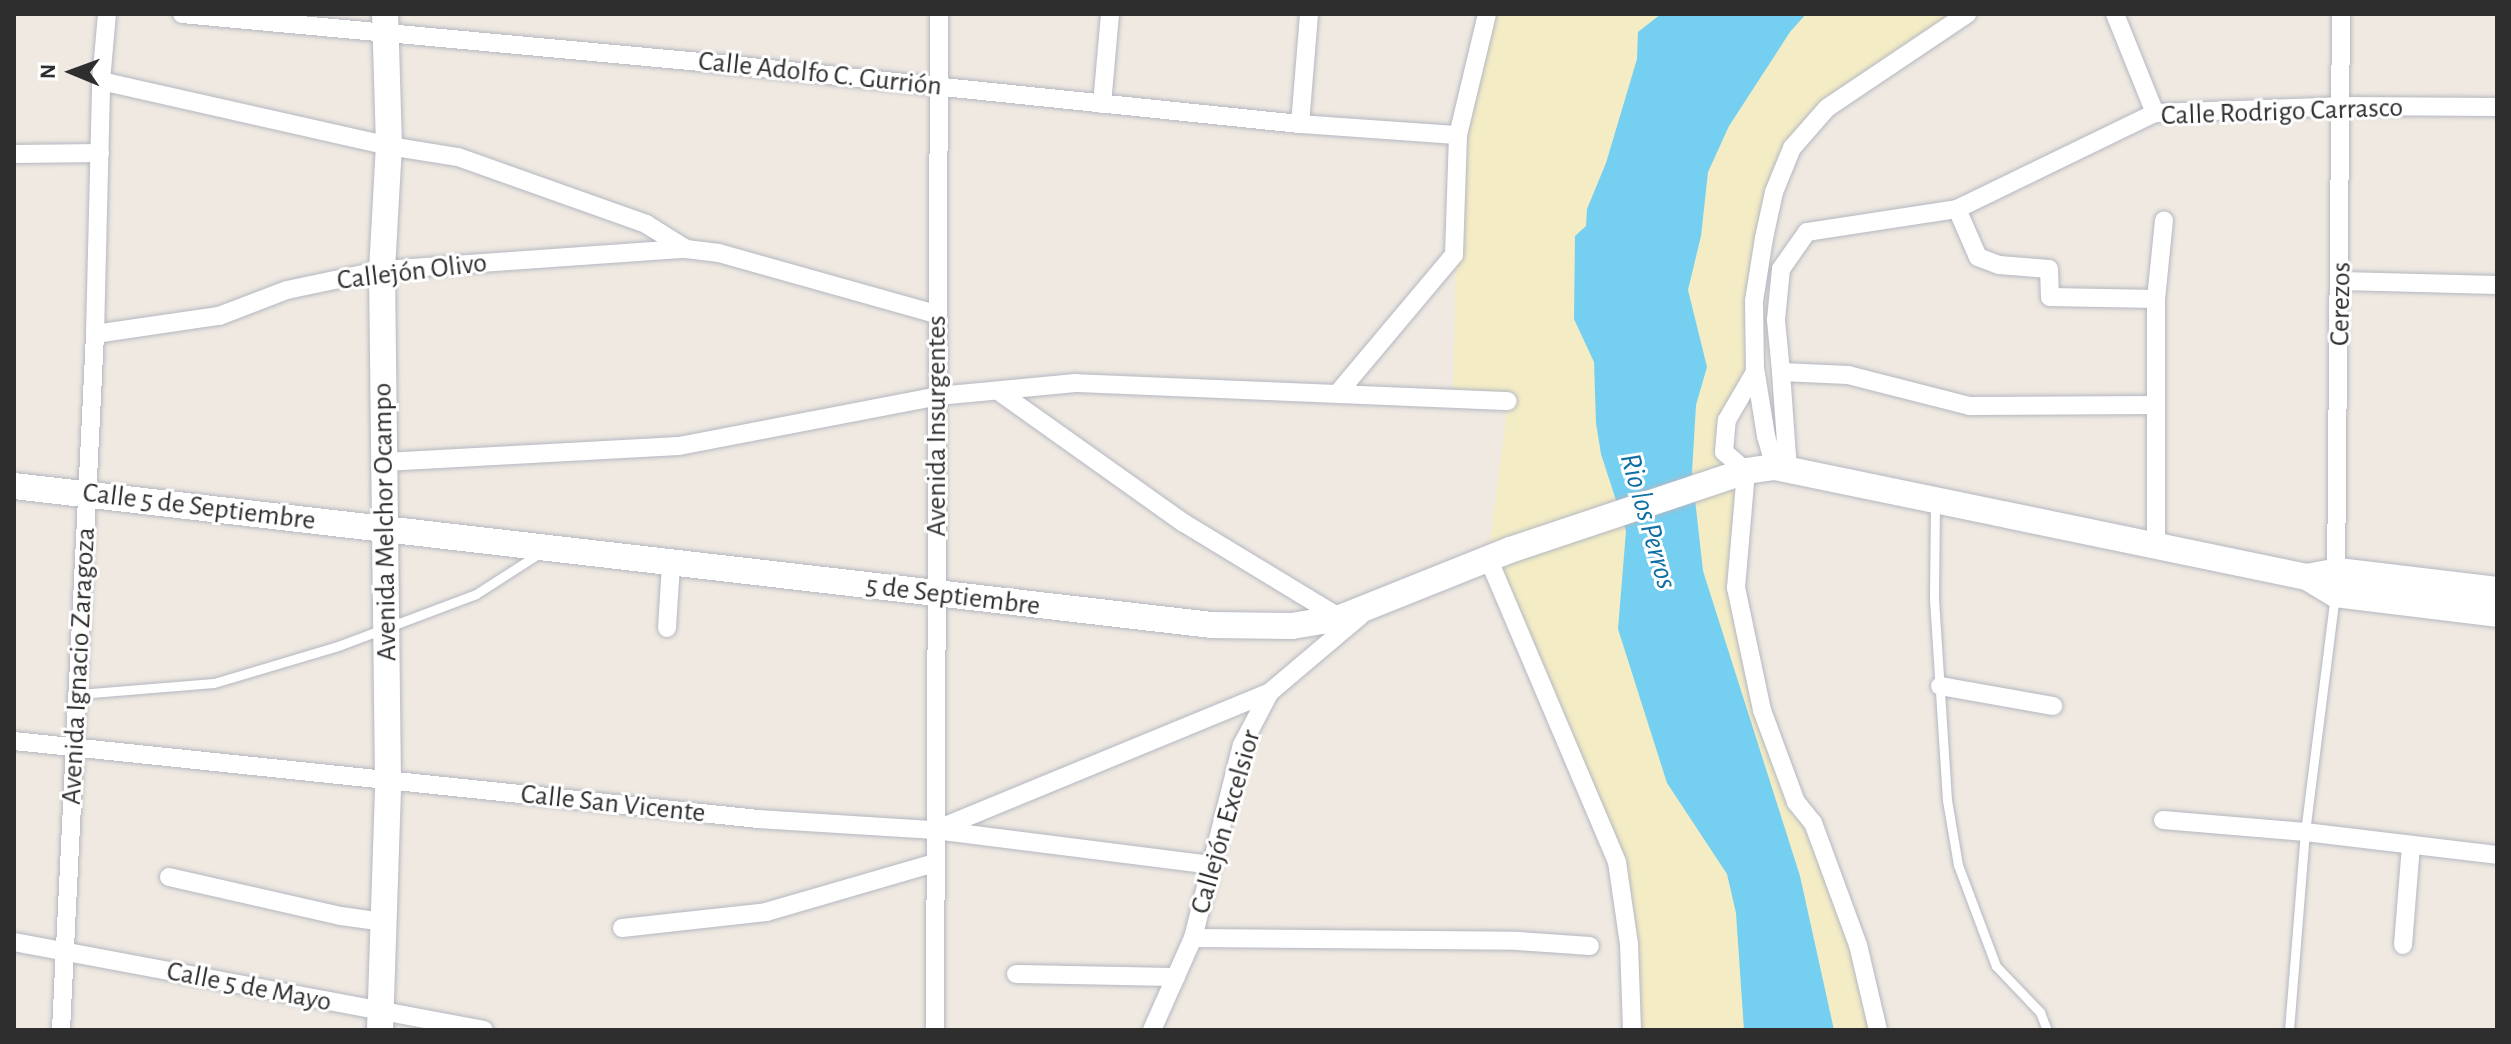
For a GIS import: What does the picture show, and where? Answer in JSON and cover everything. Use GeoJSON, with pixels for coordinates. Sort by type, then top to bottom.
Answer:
{"type":"FeatureCollection","features":[{"type":"Feature","properties":{"kind":"street","name":"Avenida Ignacio Zaragoza"},"geometry":{"type":"LineString","coordinates":[[61,1030],[95,334],[101,81],[107,14]]}},
{"type":"Feature","properties":{"kind":"street","name":"Calle Adolfo C. Gurrión"},"geometry":{"type":"LineString","coordinates":[[182,14],[385,25],[1102,104],[1300,124],[1458,135]]}},
{"type":"Feature","properties":{"kind":"street","name":"Avenida Insurgentes"},"geometry":{"type":"LineString","coordinates":[[935,1030],[939,14]]}},
{"type":"Feature","properties":{"kind":"street"},"geometry":{"type":"LineString","coordinates":[[1102,104],[1110,14]]}},
{"type":"Feature","properties":{"kind":"street"},"geometry":{"type":"LineString","coordinates":[[1300,124],[1309,14]]}},
{"type":"Feature","properties":{"kind":"street"},"geometry":{"type":"LineString","coordinates":[[1782,468],[1766,436],[1755,372],[1754,301],[1774,192],[1792,148],[1827,108],[1967,14]]}},
{"type":"Feature","properties":{"kind":"street"},"geometry":{"type":"LineString","coordinates":[[2115,14],[2155,113]]}},
{"type":"Feature","properties":{"kind":"street","name":"Cerezos"},"geometry":{"type":"LineString","coordinates":[[2337,582],[2341,14]]}},
{"type":"Feature","properties":{"kind":"street"},"geometry":{"type":"LineString","coordinates":[[1338,393],[1454,255],[1458,135],[1484,16]]}},
{"type":"Feature","properties":{"kind":"street","name":"Avenida Melchor Ocampo"},"geometry":{"type":"LineString","coordinates":[[380,1021],[388,783],[382,270],[389,146],[385,25]]}},
{"type":"Feature","properties":{"kind":"street"},"geometry":{"type":"LineString","coordinates":[[101,81],[389,146],[458,157],[646,224],[686,249],[719,253],[936,314]]}},
{"type":"Feature","properties":{"kind":"street","name":"Calle Rodrigo Carrasco"},"geometry":{"type":"LineString","coordinates":[[1782,468],[1781,372],[1776,320],[1781,269],[1807,232],[1957,209],[2155,113],[2342,106],[2497,107]]}},
{"type":"Feature","properties":{"kind":"street"},"geometry":{"type":"LineString","coordinates":[[14,154],[100,153]]}},
{"type":"Feature","properties":{"kind":"street"},"geometry":{"type":"LineString","coordinates":[[1957,209],[1978,257],[1999,265],[2049,269],[2050,297],[2156,299]]}},
{"type":"Feature","properties":{"kind":"street"},"geometry":{"type":"LineString","coordinates":[[2156,548],[2156,299],[2164,220]]}},
{"type":"Feature","properties":{"kind":"street","name":"Callejón Olivo"},"geometry":{"type":"LineString","coordinates":[[95,334],[219,316],[287,290],[382,270],[686,249]]}},
{"type":"Feature","properties":{"kind":"street"},"geometry":{"type":"LineString","coordinates":[[2341,281],[2497,285]]}},
{"type":"Feature","properties":{"kind":"street"},"geometry":{"type":"LineString","coordinates":[[1755,372],[1727,420],[1724,452],[1746,471],[1736,588],[1762,710],[1796,802],[1813,823],[1858,945],[1878,1030]]}},
{"type":"Feature","properties":{"kind":"street"},"geometry":{"type":"LineString","coordinates":[[1781,372],[1848,375],[1970,406],[2156,405]]}},
{"type":"Feature","properties":{"kind":"street"},"geometry":{"type":"LineString","coordinates":[[384,462],[679,446],[938,396],[1075,383],[1508,401]]}},
{"type":"Feature","properties":{"kind":"street"},"geometry":{"type":"LineString","coordinates":[[998,391],[1184,523],[1340,618]]}},
{"type":"Feature","properties":{"kind":"street","name":"5 de Septiembre"},"geometry":{"type":"LineString","coordinates":[[384,530],[1211,625],[1292,626],[1340,618],[1370,608],[1499,554],[1746,471],[1782,468],[2156,548],[2337,582]]}},
{"type":"Feature","properties":{"kind":"street","name":"Calle 5 de Septiembre"},"geometry":{"type":"LineString","coordinates":[[14,486],[384,530]]}},
{"type":"Feature","properties":{"kind":"street"},"geometry":{"type":"LineString","coordinates":[[1499,554],[1617,862],[1629,944],[1632,1030]]}},
{"type":"Feature","properties":{"kind":"street"},"geometry":{"type":"LineString","coordinates":[[667,628],[671,565]]}},
{"type":"Feature","properties":{"kind":"street"},"geometry":{"type":"LineString","coordinates":[[2337,582],[2497,590]]}},
{"type":"Feature","properties":{"kind":"street"},"geometry":{"type":"LineString","coordinates":[[2337,582],[2497,614]]}},
{"type":"Feature","properties":{"kind":"street","name":"Callejón Excelsior"},"geometry":{"type":"LineString","coordinates":[[1152,1030],[1193,938],[1242,745],[1270,692],[1370,608]]}},
{"type":"Feature","properties":{"kind":"street"},"geometry":{"type":"LineString","coordinates":[[1940,686],[2053,706]]}},
{"type":"Feature","properties":{"kind":"street"},"geometry":{"type":"LineString","coordinates":[[935,830],[1270,692]]}},
{"type":"Feature","properties":{"kind":"street","name":"Calle San Vicente"},"geometry":{"type":"LineString","coordinates":[[14,741],[388,783],[758,819],[935,830],[1211,865]]}},
{"type":"Feature","properties":{"kind":"street"},"geometry":{"type":"LineString","coordinates":[[2163,820],[2305,832],[2497,855]]}},
{"type":"Feature","properties":{"kind":"street"},"geometry":{"type":"LineString","coordinates":[[2403,945],[2411,845]]}},
{"type":"Feature","properties":{"kind":"street"},"geometry":{"type":"LineString","coordinates":[[622,928],[766,912],[935,863]]}},
{"type":"Feature","properties":{"kind":"street"},"geometry":{"type":"LineString","coordinates":[[169,877],[341,916],[383,922]]}},
{"type":"Feature","properties":{"kind":"street"},"geometry":{"type":"LineString","coordinates":[[1193,938],[1518,941],[1590,946]]}},
{"type":"Feature","properties":{"kind":"street","name":"Calle 5 de Mayo"},"geometry":{"type":"LineString","coordinates":[[14,942],[380,1021],[484,1030]]}},
{"type":"Feature","properties":{"kind":"street"},"geometry":{"type":"LineString","coordinates":[[1016,974],[1176,977]]}},
{"type":"Feature","properties":{"kind":"lane"},"geometry":{"type":"LineString","coordinates":[[1935,500],[1934,599],[1947,800],[1958,865],[1996,966],[2040,1012],[2047,1030]]}},
{"type":"Feature","properties":{"kind":"lane"},"geometry":{"type":"LineString","coordinates":[[79,694],[161,690],[214,683],[387,629],[476,594],[548,548]]}},
{"type":"Feature","properties":{"kind":"lane"},"geometry":{"type":"LineString","coordinates":[[2289,1030],[2305,832],[2337,582]]}},
{"type":"Feature","properties":{"kind":"sand"},"geometry":{"type":"Polygon","coordinates":[[[1487,14],[1967,14],[1827,108],[1774,192],[1755,372],[1724,452],[1746,471],[1736,588],[1762,710],[1813,823],[1878,1030],[1632,1030],[1617,862],[1488,558],[1508,401],[1453,399],[1458,135],[1487,14]]]}},
{"type":"Feature","properties":{"kind":"water","name":"Rio los Perros"},"geometry":{"type":"Polygon","coordinates":[[[1661,14],[1806,14],[1790,32],[1729,126],[1708,172],[1701,236],[1688,290],[1707,367],[1696,405],[1692,472],[1703,571],[1800,876],[1834,1030],[1744,1030],[1736,913],[1727,874],[1667,783],[1618,629],[1626,531],[1601,454],[1596,423],[1594,362],[1574,319],[1575,236],[1586,226],[1587,209],[1606,163],[1637,59],[1638,32],[1661,14]]]}}]}
